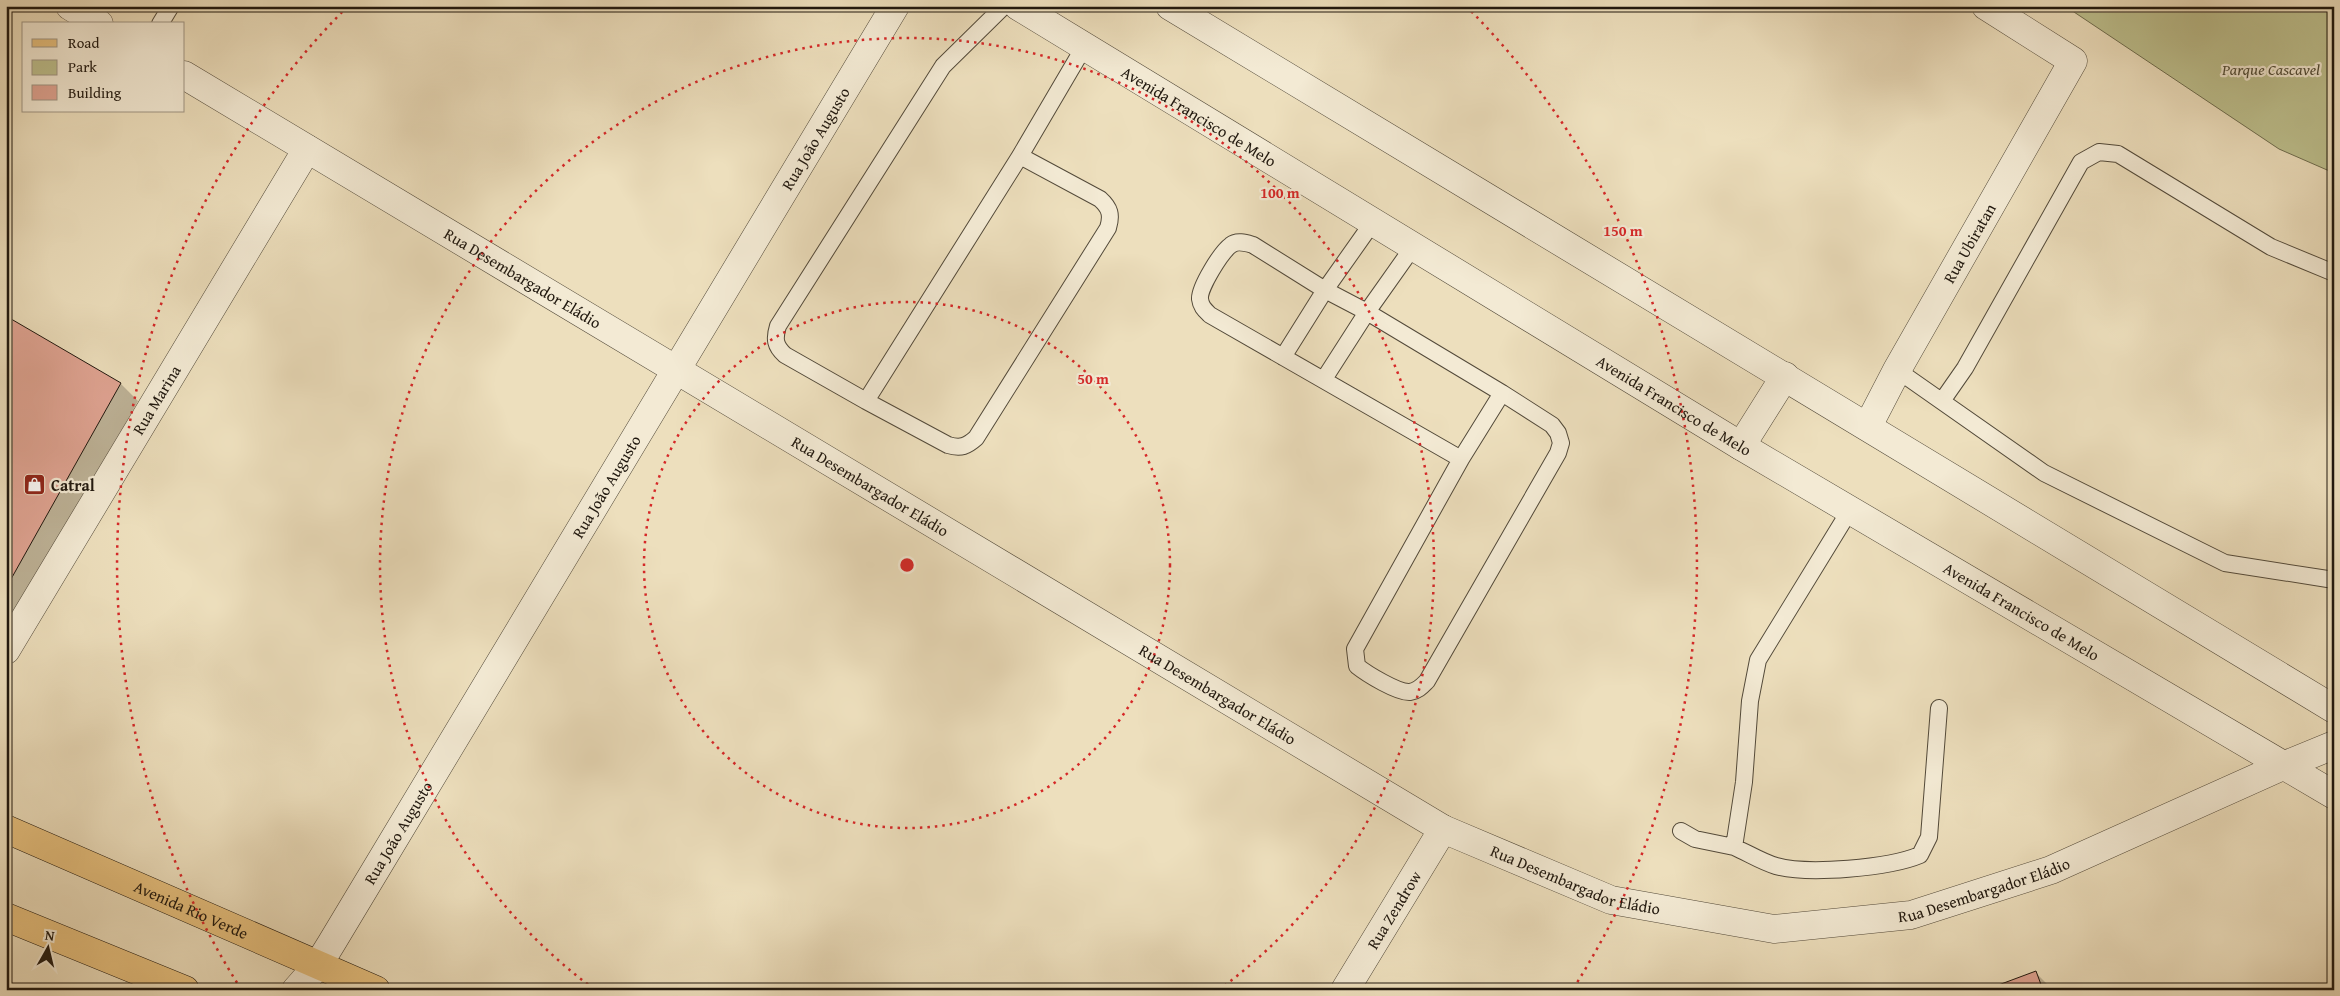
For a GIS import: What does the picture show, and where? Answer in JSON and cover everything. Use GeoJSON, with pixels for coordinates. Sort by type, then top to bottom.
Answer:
{"type":"FeatureCollection","features":[{"type":"Feature","properties":{"kind":"main road","name":"Avenida Rio Verde"},"geometry":{"type":"LineString","coordinates":[[6,829],[376,990]]}},
{"type":"Feature","properties":{"kind":"main road"},"geometry":{"type":"LineString","coordinates":[[6,917],[185,990]]}},
{"type":"Feature","properties":{"kind":"street"},"geometry":{"type":"LineString","coordinates":[[70,6],[96,22]]}},
{"type":"Feature","properties":{"kind":"street","name":"Rua João Augusto"},"geometry":{"type":"LineString","coordinates":[[296,990],[318,965],[894,6]]}},
{"type":"Feature","properties":{"kind":"street","name":"Avenida Francisco de Melo"},"geometry":{"type":"LineString","coordinates":[[1018,6],[1741,446],[2285,764],[2334,795]]}},
{"type":"Feature","properties":{"kind":"street"},"geometry":{"type":"LineString","coordinates":[[1170,6],[2334,709]]}},
{"type":"Feature","properties":{"kind":"street","name":"Rua Ubiratan"},"geometry":{"type":"LineString","coordinates":[[1868,426],[1897,370],[2073,61],[1986,6]]}},
{"type":"Feature","properties":{"kind":"street","name":"Rua Desembargador Eládio"},"geometry":{"type":"LineString","coordinates":[[185,76],[1443,829],[1611,900],[1774,929],[1911,915],[2051,870],[2285,764],[2334,745]]}},
{"type":"Feature","properties":{"kind":"street","name":"Rua Marina"},"geometry":{"type":"LineString","coordinates":[[6,650],[307,149]]}},
{"type":"Feature","properties":{"kind":"street"},"geometry":{"type":"LineString","coordinates":[[1741,446],[1785,376]]}},
{"type":"Feature","properties":{"kind":"street","name":"Rua Zendrow"},"geometry":{"type":"LineString","coordinates":[[1345,990],[1443,829]]}},
{"type":"Feature","properties":{"kind":"lane"},"geometry":{"type":"LineString","coordinates":[[161,22],[172,6]]}},
{"type":"Feature","properties":{"kind":"lane"},"geometry":{"type":"LineString","coordinates":[[1004,6],[943,66],[778,326],[775,337],[777,348],[785,355],[866,401],[948,445],[958,448],[968,445],[976,438],[1108,228],[1111,218],[1108,207],[1100,199],[1020,156]]}},
{"type":"Feature","properties":{"kind":"lane"},"geometry":{"type":"LineString","coordinates":[[866,401],[1020,156],[1084,47]]}},
{"type":"Feature","properties":{"kind":"lane"},"geometry":{"type":"LineString","coordinates":[[1942,401],[1965,368],[2081,162],[2099,152],[2118,154],[2271,247],[2334,273]]}},
{"type":"Feature","properties":{"kind":"lane"},"geometry":{"type":"LineString","coordinates":[[1283,357],[1325,290],[1373,222]]}},
{"type":"Feature","properties":{"kind":"lane"},"geometry":{"type":"LineString","coordinates":[[1461,458],[1210,315],[1202,307],[1199,297],[1203,286],[1224,252],[1232,244],[1243,242],[1253,245],[1325,290],[1367,312],[1502,393],[1552,425],[1558,434],[1561,443],[1558,453],[1427,681],[1419,689],[1409,692],[1399,690],[1357,666],[1355,649],[1461,458],[1502,393]]}},
{"type":"Feature","properties":{"kind":"lane"},"geometry":{"type":"LineString","coordinates":[[1324,379],[1367,312],[1413,246]]}},
{"type":"Feature","properties":{"kind":"lane"},"geometry":{"type":"LineString","coordinates":[[1897,370],[2044,473],[2224,563],[2334,580]]}},
{"type":"Feature","properties":{"kind":"lane"},"geometry":{"type":"LineString","coordinates":[[1734,847],[1744,782],[1750,701],[1758,660],[1850,510]]}},
{"type":"Feature","properties":{"kind":"lane"},"geometry":{"type":"LineString","coordinates":[[1681,831],[1695,839],[1734,847],[1777,866],[1822,871],[1885,864],[1920,855],[1929,837],[1939,708]]}},
{"type":"Feature","properties":{"kind":"green space","name":"Parque Cascavel"},"geometry":{"type":"Polygon","coordinates":[[[2065,6],[2334,6],[2334,173],[2279,149],[2065,6]]]}},
{"type":"Feature","properties":{"kind":"building","name":"Catral"},"geometry":{"type":"Polygon","coordinates":[[[6,316],[121,383],[6,588],[6,316]]]}},
{"type":"Feature","properties":{"kind":"building"},"geometry":{"type":"Polygon","coordinates":[[[2036,971],[2043,990],[1985,990],[2036,971]]]}},
{"type":"Feature","properties":{"kind":"place","name":"Catral"},"geometry":{"type":"Point","coordinates":[35,485]}}]}
